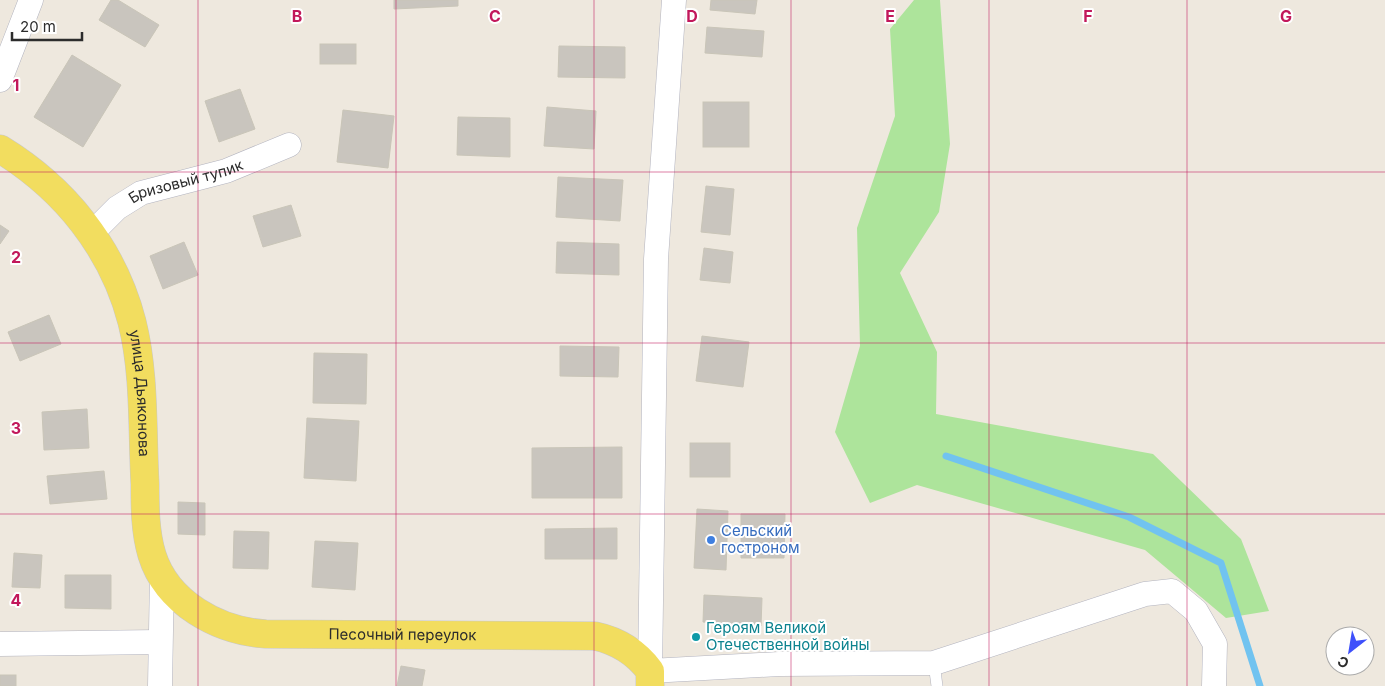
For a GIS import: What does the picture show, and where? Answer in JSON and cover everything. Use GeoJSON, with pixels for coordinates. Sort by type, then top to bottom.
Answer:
{"type":"FeatureCollection","features":[{"type":"Feature","properties":{"kind":"main road","name":"улица Дьяконова"},"geometry":{"type":"LineString","coordinates":[[0,149],[42,178],[71,207],[92,233],[116,275],[128,306],[136,338],[140,370],[148,539],[154,562],[162,576]]}},
{"type":"Feature","properties":{"kind":"main road","name":"Песочный переулок"},"geometry":{"type":"LineString","coordinates":[[162,576],[179,597],[201,614],[226,627],[252,634],[588,635],[603,637],[635,654],[650,678]]}},
{"type":"Feature","properties":{"kind":"street"},"geometry":{"type":"LineString","coordinates":[[0,80],[31,0]]}},
{"type":"Feature","properties":{"kind":"street"},"geometry":{"type":"LineString","coordinates":[[674,0],[656,259],[650,678],[779,664],[935,675],[1145,594],[1172,591],[1196,611],[1215,644],[1214,686]]}},
{"type":"Feature","properties":{"kind":"street","name":"Бризовый тупик"},"geometry":{"type":"LineString","coordinates":[[92,233],[117,208],[141,193],[226,170],[289,145]]}},
{"type":"Feature","properties":{"kind":"street","name":"улица Дьяконова"},"geometry":{"type":"LineString","coordinates":[[160,686],[159,642],[162,576]]}},
{"type":"Feature","properties":{"kind":"street"},"geometry":{"type":"LineString","coordinates":[[0,644],[159,642]]}},
{"type":"Feature","properties":{"kind":"green space"},"geometry":{"type":"Polygon","coordinates":[[[914,0],[940,0],[950,144],[939,212],[900,273],[937,352],[936,414],[1153,454],[1241,539],[1269,611],[1226,618],[1145,550],[917,485],[870,503],[835,432],[860,346],[857,228],[895,116],[890,29],[914,0]]]}},
{"type":"Feature","properties":{"kind":"building"},"geometry":{"type":"Polygon","coordinates":[[[111,0],[118,0],[159,25],[145,47],[99,20],[111,0]]]}},
{"type":"Feature","properties":{"kind":"building"},"geometry":{"type":"Polygon","coordinates":[[[394,0],[458,0],[458,6],[394,9],[394,0]]]}},
{"type":"Feature","properties":{"kind":"building"},"geometry":{"type":"Polygon","coordinates":[[[711,0],[757,0],[755,14],[710,10],[711,0]]]}},
{"type":"Feature","properties":{"kind":"building"},"geometry":{"type":"Polygon","coordinates":[[[707,27],[764,31],[762,57],[705,53],[707,27]]]}},
{"type":"Feature","properties":{"kind":"building"},"geometry":{"type":"Polygon","coordinates":[[[320,44],[356,44],[356,64],[320,64],[320,44]]]}},
{"type":"Feature","properties":{"kind":"building"},"geometry":{"type":"Polygon","coordinates":[[[559,46],[625,47],[625,78],[558,77],[559,46]]]}},
{"type":"Feature","properties":{"kind":"building"},"geometry":{"type":"Polygon","coordinates":[[[72,55],[121,85],[83,147],[34,117],[72,55]]]}},
{"type":"Feature","properties":{"kind":"building"},"geometry":{"type":"Polygon","coordinates":[[[240,89],[255,129],[219,142],[205,101],[240,89]]]}},
{"type":"Feature","properties":{"kind":"building"},"geometry":{"type":"Polygon","coordinates":[[[703,102],[749,102],[749,147],[703,147],[703,102]]]}},
{"type":"Feature","properties":{"kind":"building"},"geometry":{"type":"Polygon","coordinates":[[[547,107],[596,111],[594,149],[544,146],[547,107]]]}},
{"type":"Feature","properties":{"kind":"building"},"geometry":{"type":"Polygon","coordinates":[[[343,110],[394,116],[388,168],[337,162],[343,110]]]}},
{"type":"Feature","properties":{"kind":"building"},"geometry":{"type":"Polygon","coordinates":[[[458,117],[510,118],[510,157],[457,155],[458,117]]]}},
{"type":"Feature","properties":{"kind":"building"},"geometry":{"type":"Polygon","coordinates":[[[558,177],[623,180],[620,221],[556,217],[558,177]]]}},
{"type":"Feature","properties":{"kind":"building"},"geometry":{"type":"Polygon","coordinates":[[[706,186],[734,189],[730,235],[701,232],[706,186]]]}},
{"type":"Feature","properties":{"kind":"building"},"geometry":{"type":"Polygon","coordinates":[[[291,205],[301,236],[263,247],[253,216],[291,205]]]}},
{"type":"Feature","properties":{"kind":"building"},"geometry":{"type":"Polygon","coordinates":[[[0,225],[9,231],[0,244],[0,225]]]}},
{"type":"Feature","properties":{"kind":"building"},"geometry":{"type":"Polygon","coordinates":[[[184,242],[198,275],[163,289],[150,256],[184,242]]]}},
{"type":"Feature","properties":{"kind":"building"},"geometry":{"type":"Polygon","coordinates":[[[557,242],[619,244],[619,275],[556,273],[557,242]]]}},
{"type":"Feature","properties":{"kind":"building"},"geometry":{"type":"Polygon","coordinates":[[[704,248],[733,252],[730,283],[700,280],[704,248]]]}},
{"type":"Feature","properties":{"kind":"building"},"geometry":{"type":"Polygon","coordinates":[[[49,315],[61,344],[20,361],[8,332],[49,315]]]}},
{"type":"Feature","properties":{"kind":"building"},"geometry":{"type":"Polygon","coordinates":[[[702,336],[749,342],[743,387],[696,381],[702,336]]]}},
{"type":"Feature","properties":{"kind":"building"},"geometry":{"type":"Polygon","coordinates":[[[560,346],[619,347],[618,377],[560,376],[560,346]]]}},
{"type":"Feature","properties":{"kind":"building"},"geometry":{"type":"Polygon","coordinates":[[[314,353],[367,354],[366,404],[313,403],[314,353]]]}},
{"type":"Feature","properties":{"kind":"building"},"geometry":{"type":"Polygon","coordinates":[[[87,409],[89,448],[44,450],[42,412],[87,409]]]}},
{"type":"Feature","properties":{"kind":"building"},"geometry":{"type":"Polygon","coordinates":[[[307,418],[359,421],[356,481],[304,478],[307,418]]]}},
{"type":"Feature","properties":{"kind":"building"},"geometry":{"type":"Polygon","coordinates":[[[690,443],[730,443],[730,477],[690,477],[690,443]]]}},
{"type":"Feature","properties":{"kind":"building"},"geometry":{"type":"Polygon","coordinates":[[[622,447],[622,498],[532,498],[532,448],[622,447]]]}},
{"type":"Feature","properties":{"kind":"building"},"geometry":{"type":"Polygon","coordinates":[[[104,471],[107,499],[50,504],[47,476],[104,471]]]}},
{"type":"Feature","properties":{"kind":"building"},"geometry":{"type":"Polygon","coordinates":[[[178,502],[205,503],[205,535],[178,534],[178,502]]]}},
{"type":"Feature","properties":{"kind":"building","name":"Сельский гостроном"},"geometry":{"type":"Polygon","coordinates":[[[697,509],[728,511],[726,570],[694,568],[697,509]]]}},
{"type":"Feature","properties":{"kind":"building"},"geometry":{"type":"Polygon","coordinates":[[[741,514],[785,514],[784,558],[741,558],[741,514]]]}},
{"type":"Feature","properties":{"kind":"building"},"geometry":{"type":"Polygon","coordinates":[[[617,528],[617,559],[545,559],[545,529],[617,528]]]}},
{"type":"Feature","properties":{"kind":"building"},"geometry":{"type":"Polygon","coordinates":[[[234,531],[269,532],[268,569],[233,568],[234,531]]]}},
{"type":"Feature","properties":{"kind":"building"},"geometry":{"type":"Polygon","coordinates":[[[315,541],[358,543],[355,590],[312,587],[315,541]]]}},
{"type":"Feature","properties":{"kind":"building"},"geometry":{"type":"Polygon","coordinates":[[[14,553],[42,555],[40,588],[12,587],[14,553]]]}},
{"type":"Feature","properties":{"kind":"building"},"geometry":{"type":"Polygon","coordinates":[[[65,575],[111,575],[111,609],[65,608],[65,575]]]}},
{"type":"Feature","properties":{"kind":"building"},"geometry":{"type":"Polygon","coordinates":[[[704,595],[762,598],[761,626],[703,622],[704,595]]]}},
{"type":"Feature","properties":{"kind":"building"},"geometry":{"type":"Polygon","coordinates":[[[401,666],[425,670],[422,686],[397,686],[401,666]]]}},
{"type":"Feature","properties":{"kind":"building"},"geometry":{"type":"Polygon","coordinates":[[[0,675],[16,675],[16,686],[0,686],[0,675]]]}},
{"type":"Feature","properties":{"kind":"waterway"},"geometry":{"type":"LineString","coordinates":[[946,456],[1129,517],[1221,563],[1260,686]]}},
{"type":"Feature","properties":{"kind":"place","name":"Сельский гостроном"},"geometry":{"type":"Point","coordinates":[711,540]}},
{"type":"Feature","properties":{"kind":"place","name":"Героям Великой Отечественной войны"},"geometry":{"type":"Point","coordinates":[696,637]}}]}
